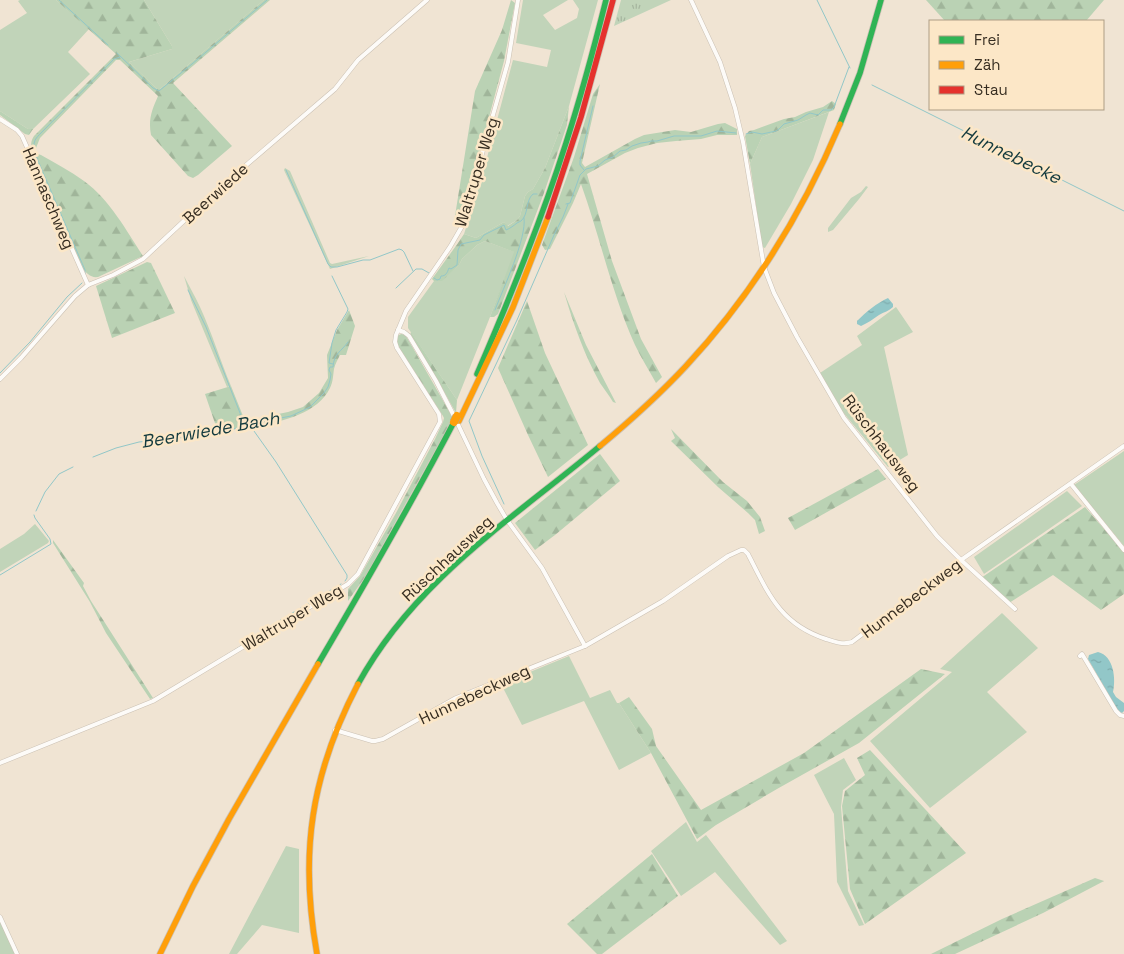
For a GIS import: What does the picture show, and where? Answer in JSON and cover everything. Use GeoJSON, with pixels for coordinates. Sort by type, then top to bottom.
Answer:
{"type":"FeatureCollection","features":[{"type":"Feature","properties":{"kind":"main road"},"geometry":{"type":"LineString","coordinates":[[160,954],[200,873],[236,807],[279,730],[401,523],[457,422],[517,280],[546,204],[578,106],[606,0]]}},
{"type":"Feature","properties":{"kind":"main road"},"geometry":{"type":"LineString","coordinates":[[164,954],[238,810],[433,473],[512,309],[548,216],[584,106],[613,0]]}},
{"type":"Feature","properties":{"kind":"main road","name":"Rüschhausweg"},"geometry":{"type":"LineString","coordinates":[[316,954],[309,888],[310,843],[319,782],[335,730],[367,667],[402,619],[445,574],[507,520],[596,450],[648,405],[686,366],[728,315],[764,267],[797,212],[832,142],[856,82],[881,0]]}},
{"type":"Feature","properties":{"kind":"street","name":"Beerwiede"},"geometry":{"type":"LineString","coordinates":[[0,378],[21,358],[70,300],[88,285],[143,259],[216,191],[335,89],[358,60],[427,0]]}},
{"type":"Feature","properties":{"kind":"street","name":"Waltruper Weg"},"geometry":{"type":"LineString","coordinates":[[0,764],[153,701],[348,584],[362,567],[440,420],[439,414],[396,345],[395,340],[406,311],[461,228],[508,62],[518,0]]}},
{"type":"Feature","properties":{"kind":"street","name":"Rüschhausweg"},"geometry":{"type":"LineString","coordinates":[[691,0],[720,62],[735,108],[743,142],[764,267],[796,337],[844,418],[937,536],[1015,609]]}},
{"type":"Feature","properties":{"kind":"street","name":"Hannaschweg"},"geometry":{"type":"LineString","coordinates":[[0,119],[17,130],[22,136],[88,285]]}},
{"type":"Feature","properties":{"kind":"street"},"geometry":{"type":"LineString","coordinates":[[398,330],[409,336],[436,380],[484,479],[507,520],[542,568],[585,646]]}},
{"type":"Feature","properties":{"kind":"street","name":"Hunnebeckweg"},"geometry":{"type":"LineString","coordinates":[[335,730],[372,741],[379,741],[452,701],[585,646],[663,601],[728,556],[741,550],[748,554],[768,593],[785,615],[811,633],[839,643],[852,642],[961,560],[1124,446]]}},
{"type":"Feature","properties":{"kind":"street"},"geometry":{"type":"LineString","coordinates":[[1071,484],[1124,550]]}},
{"type":"Feature","properties":{"kind":"street"},"geometry":{"type":"LineString","coordinates":[[1080,656],[1082,654],[1116,711],[1120,716],[1124,716]]}},
{"type":"Feature","properties":{"kind":"street"},"geometry":{"type":"LineString","coordinates":[[0,917],[17,954]]}},
{"type":"Feature","properties":{"kind":"green space"},"geometry":{"type":"Polygon","coordinates":[[[56,0],[89,29],[68,52],[90,74],[32,130],[0,111],[0,30],[27,13],[18,1],[56,0]]]}},
{"type":"Feature","properties":{"kind":"green space"},"geometry":{"type":"Polygon","coordinates":[[[56,0],[144,0],[172,49],[129,62],[157,89],[160,89],[264,0],[270,0],[173,83],[232,146],[198,175],[193,178],[188,176],[151,135],[151,115],[158,96],[120,60],[116,60],[40,138],[36,148],[32,148],[31,143],[34,136],[116,54],[56,0]]]}},
{"type":"Feature","properties":{"kind":"green space"},"geometry":{"type":"Polygon","coordinates":[[[144,0],[264,0],[160,89],[157,89],[129,62],[172,49],[144,0]]]}},
{"type":"Feature","properties":{"kind":"green space"},"geometry":{"type":"Polygon","coordinates":[[[511,0],[515,3],[504,61],[477,162],[459,219],[454,222],[475,91],[502,30],[511,0]]]}},
{"type":"Feature","properties":{"kind":"green space"},"geometry":{"type":"Polygon","coordinates":[[[523,0],[568,0],[543,15],[555,30],[577,18],[579,9],[573,0],[598,0],[569,106],[545,168],[533,189],[525,196],[520,216],[517,220],[507,226],[504,222],[476,238],[464,234],[480,184],[513,60],[547,67],[551,50],[516,43],[523,0]]]}},
{"type":"Feature","properties":{"kind":"green space"},"geometry":{"type":"Polygon","coordinates":[[[621,0],[671,0],[614,26],[621,0]]]}},
{"type":"Feature","properties":{"kind":"green space"},"geometry":{"type":"Polygon","coordinates":[[[926,0],[1104,0],[1087,20],[944,20],[926,0]]]}},
{"type":"Feature","properties":{"kind":"green space"},"geometry":{"type":"Polygon","coordinates":[[[600,84],[582,163],[585,167],[644,135],[675,130],[691,132],[725,123],[737,129],[737,135],[717,135],[701,139],[657,143],[638,148],[587,174],[612,261],[641,339],[662,377],[656,383],[637,350],[627,326],[581,184],[550,249],[545,250],[542,245],[574,157],[593,94],[600,84]]]}},
{"type":"Feature","properties":{"kind":"green space"},"geometry":{"type":"Polygon","coordinates":[[[832,101],[836,104],[834,110],[762,137],[750,164],[745,136],[749,131],[823,107],[832,101]]]}},
{"type":"Feature","properties":{"kind":"green space"},"geometry":{"type":"Polygon","coordinates":[[[569,106],[567,125],[544,193],[498,314],[490,317],[514,252],[485,241],[477,245],[442,281],[434,281],[432,279],[464,234],[476,238],[504,222],[508,226],[517,220],[520,216],[525,196],[533,189],[545,168],[569,106]]]}},
{"type":"Feature","properties":{"kind":"green space"},"geometry":{"type":"Polygon","coordinates":[[[0,111],[28,129],[33,129],[29,135],[0,115],[0,111]]]}},
{"type":"Feature","properties":{"kind":"green space"},"geometry":{"type":"Polygon","coordinates":[[[829,112],[813,160],[791,204],[765,248],[762,247],[750,164],[762,137],[829,112]]]}},
{"type":"Feature","properties":{"kind":"green space"},"geometry":{"type":"Polygon","coordinates":[[[38,154],[84,181],[102,197],[143,256],[98,277],[93,277],[87,273],[82,268],[34,158],[38,154]]]}},
{"type":"Feature","properties":{"kind":"green space"},"geometry":{"type":"Polygon","coordinates":[[[285,168],[290,171],[330,263],[369,256],[330,269],[284,170],[285,168]]]}},
{"type":"Feature","properties":{"kind":"green space"},"geometry":{"type":"Polygon","coordinates":[[[866,186],[868,187],[859,199],[833,230],[828,232],[828,228],[851,198],[861,192],[866,186]]]}},
{"type":"Feature","properties":{"kind":"green space"},"geometry":{"type":"Polygon","coordinates":[[[485,241],[515,252],[457,400],[408,328],[408,317],[434,281],[442,280],[477,245],[485,241]]]}},
{"type":"Feature","properties":{"kind":"green space"},"geometry":{"type":"Polygon","coordinates":[[[147,262],[151,263],[175,313],[112,338],[96,286],[147,262]]]}},
{"type":"Feature","properties":{"kind":"green space"},"geometry":{"type":"Polygon","coordinates":[[[184,276],[204,317],[231,386],[227,387],[191,300],[184,276]]]}},
{"type":"Feature","properties":{"kind":"green space"},"geometry":{"type":"Polygon","coordinates":[[[564,292],[586,345],[616,403],[613,402],[600,383],[589,361],[575,327],[564,292]]]}},
{"type":"Feature","properties":{"kind":"green space"},"geometry":{"type":"Polygon","coordinates":[[[527,301],[545,353],[588,445],[548,477],[498,368],[527,301]]]}},
{"type":"Feature","properties":{"kind":"green space"},"geometry":{"type":"Polygon","coordinates":[[[896,307],[913,332],[884,347],[908,455],[888,467],[842,411],[820,373],[862,345],[857,336],[896,307]]]}},
{"type":"Feature","properties":{"kind":"green space"},"geometry":{"type":"Polygon","coordinates":[[[349,310],[355,326],[346,355],[340,355],[334,367],[331,386],[322,400],[310,409],[281,421],[218,432],[205,394],[231,386],[245,421],[303,407],[319,393],[328,378],[327,355],[337,330],[349,310]]]}},
{"type":"Feature","properties":{"kind":"green space"},"geometry":{"type":"Polygon","coordinates":[[[411,332],[457,400],[456,413],[410,335],[411,332]]]}},
{"type":"Feature","properties":{"kind":"green space"},"geometry":{"type":"Polygon","coordinates":[[[402,334],[406,336],[453,418],[365,577],[348,601],[348,589],[360,576],[396,513],[444,418],[398,346],[397,337],[402,334]]]}},
{"type":"Feature","properties":{"kind":"green space"},"geometry":{"type":"Polygon","coordinates":[[[671,429],[723,482],[747,501],[760,517],[765,531],[759,534],[755,520],[671,441],[675,438],[671,429]]]}},
{"type":"Feature","properties":{"kind":"green space"},"geometry":{"type":"Polygon","coordinates":[[[1124,451],[1124,546],[1074,485],[1124,451]]]}},
{"type":"Feature","properties":{"kind":"green space"},"geometry":{"type":"Polygon","coordinates":[[[600,454],[620,481],[535,550],[515,523],[600,454]]]}},
{"type":"Feature","properties":{"kind":"green space"},"geometry":{"type":"Polygon","coordinates":[[[878,469],[886,479],[795,530],[788,518],[878,469]]]}},
{"type":"Feature","properties":{"kind":"green space"},"geometry":{"type":"Polygon","coordinates":[[[1067,491],[1082,506],[984,574],[974,557],[1067,491]]]}},
{"type":"Feature","properties":{"kind":"green space"},"geometry":{"type":"Polygon","coordinates":[[[1085,507],[1124,552],[1124,594],[1101,610],[1053,575],[1009,603],[981,578],[1085,507]]]}},
{"type":"Feature","properties":{"kind":"green space"},"geometry":{"type":"Polygon","coordinates":[[[35,524],[49,541],[48,543],[0,572],[0,549],[24,534],[35,524]]]}},
{"type":"Feature","properties":{"kind":"green space"},"geometry":{"type":"Polygon","coordinates":[[[53,540],[84,583],[83,586],[91,601],[153,698],[150,699],[106,633],[53,540]]]}},
{"type":"Feature","properties":{"kind":"green space"},"geometry":{"type":"Polygon","coordinates":[[[1002,613],[1038,648],[987,692],[1027,732],[930,808],[870,741],[952,672],[940,669],[1002,613]]]}},
{"type":"Feature","properties":{"kind":"green space"},"geometry":{"type":"Polygon","coordinates":[[[569,656],[590,698],[610,690],[651,753],[619,770],[584,701],[522,725],[501,684],[569,656]]]}},
{"type":"Feature","properties":{"kind":"green space"},"geometry":{"type":"Polygon","coordinates":[[[921,669],[945,674],[859,743],[716,825],[697,839],[651,753],[619,703],[629,697],[652,729],[656,746],[701,810],[804,753],[921,669]]]}},
{"type":"Feature","properties":{"kind":"green space"},"geometry":{"type":"Polygon","coordinates":[[[870,750],[966,853],[865,924],[850,889],[842,806],[845,791],[865,775],[857,758],[870,750]]]}},
{"type":"Feature","properties":{"kind":"green space"},"geometry":{"type":"Polygon","coordinates":[[[844,758],[856,780],[843,790],[841,807],[848,891],[864,925],[859,926],[837,882],[834,814],[814,775],[844,758]]]}},
{"type":"Feature","properties":{"kind":"green space"},"geometry":{"type":"Polygon","coordinates":[[[686,822],[697,842],[706,835],[787,941],[780,945],[715,872],[681,896],[651,851],[686,822]]]}},
{"type":"Feature","properties":{"kind":"green space"},"geometry":{"type":"Polygon","coordinates":[[[286,846],[299,849],[299,933],[262,925],[237,954],[229,954],[286,846]]]}},
{"type":"Feature","properties":{"kind":"green space"},"geometry":{"type":"Polygon","coordinates":[[[652,854],[678,896],[602,954],[597,954],[567,924],[652,854]]]}},
{"type":"Feature","properties":{"kind":"green space"},"geometry":{"type":"Polygon","coordinates":[[[1095,878],[1104,881],[1043,913],[955,954],[931,954],[1002,919],[1095,878]]]}},
{"type":"Feature","properties":{"kind":"green space"},"geometry":{"type":"Polygon","coordinates":[[[0,921],[16,954],[0,954],[0,921]]]}},
{"type":"Feature","properties":{"kind":"water"},"geometry":{"type":"Polygon","coordinates":[[[888,298],[893,307],[861,326],[857,324],[857,321],[868,311],[888,298]]]}},
{"type":"Feature","properties":{"kind":"water"},"geometry":{"type":"Polygon","coordinates":[[[1098,652],[1108,658],[1111,663],[1114,675],[1113,692],[1124,703],[1124,711],[1122,713],[1118,711],[1088,659],[1089,655],[1098,652]]]}},
{"type":"Feature","properties":{"kind":"waterway","name":"Hunnebecke"},"geometry":{"type":"LineString","coordinates":[[59,0],[108,45]]}},
{"type":"Feature","properties":{"kind":"waterway","name":"Hunnebecke"},"geometry":{"type":"LineString","coordinates":[[117,53],[153,88],[159,91],[267,0]]}},
{"type":"Feature","properties":{"kind":"waterway","name":"Hunnebecke"},"geometry":{"type":"LineString","coordinates":[[817,0],[850,68]]}},
{"type":"Feature","properties":{"kind":"waterway"},"geometry":{"type":"LineString","coordinates":[[34,149],[36,138],[114,59],[120,57]]}},
{"type":"Feature","properties":{"kind":"waterway","name":"Beerwiede Bach"},"geometry":{"type":"LineString","coordinates":[[746,134],[752,132],[762,134],[776,131],[784,124],[798,120],[810,113],[818,115],[823,110],[831,110],[834,107],[849,67]]}},
{"type":"Feature","properties":{"kind":"waterway","name":"Hunnebecke"},"geometry":{"type":"LineString","coordinates":[[872,85],[1124,211]]}},
{"type":"Feature","properties":{"kind":"waterway"},"geometry":{"type":"LineString","coordinates":[[584,170],[580,165],[580,161],[593,106]]}},
{"type":"Feature","properties":{"kind":"waterway","name":"Beerwiede Bach"},"geometry":{"type":"LineString","coordinates":[[566,204],[570,203],[580,175],[586,169],[598,166],[620,151],[641,143],[674,136],[701,136],[717,131],[736,133]]}},
{"type":"Feature","properties":{"kind":"waterway"},"geometry":{"type":"LineString","coordinates":[[36,156],[85,270],[85,275]]}},
{"type":"Feature","properties":{"kind":"waterway"},"geometry":{"type":"LineString","coordinates":[[286,170],[331,267],[370,260],[399,249],[404,252],[413,271]]}},
{"type":"Feature","properties":{"kind":"waterway","name":"Beerwiede Bach"},"geometry":{"type":"LineString","coordinates":[[434,278],[440,279],[449,268],[451,269],[457,265],[458,250],[461,244],[480,240],[484,235],[504,225],[506,230],[521,221],[525,215],[529,200],[533,194],[537,194]]}},
{"type":"Feature","properties":{"kind":"waterway"},"geometry":{"type":"LineString","coordinates":[[504,504],[482,456],[469,421],[517,320],[568,204]]}},
{"type":"Feature","properties":{"kind":"waterway"},"geometry":{"type":"LineString","coordinates":[[495,310],[522,238],[524,218]]}},
{"type":"Feature","properties":{"kind":"waterway","name":"Beerwiede Bach"},"geometry":{"type":"LineString","coordinates":[[396,288],[416,269],[422,269],[429,273]]}},
{"type":"Feature","properties":{"kind":"waterway"},"geometry":{"type":"LineString","coordinates":[[332,276],[348,309],[336,330],[332,343],[329,363],[333,364]]}},
{"type":"Feature","properties":{"kind":"waterway"},"geometry":{"type":"LineString","coordinates":[[0,373],[30,342],[67,297],[82,283]]}},
{"type":"Feature","properties":{"kind":"waterway"},"geometry":{"type":"LineString","coordinates":[[188,290],[206,327],[246,424]]}},
{"type":"Feature","properties":{"kind":"waterway","name":"Beerwiede Bach"},"geometry":{"type":"LineString","coordinates":[[93,457],[139,442],[198,436],[217,429],[233,429],[291,416],[310,407],[324,393],[330,380],[330,367],[333,367],[336,356],[348,342]]}},
{"type":"Feature","properties":{"kind":"waterway"},"geometry":{"type":"LineString","coordinates":[[249,424],[276,462],[347,575],[345,581]]}},
{"type":"Feature","properties":{"kind":"waterway","name":"Beerwiede Bach"},"geometry":{"type":"LineString","coordinates":[[36,511],[45,492],[59,474],[73,467]]}},
{"type":"Feature","properties":{"kind":"waterway","name":"Beerwiede Bach"},"geometry":{"type":"LineString","coordinates":[[0,575],[51,544],[50,539],[34,515]]}},
{"type":"Feature","properties":{"kind":"waterway"},"geometry":{"type":"LineString","coordinates":[[267,628],[341,584]]}},
{"type":"Feature","properties":{"kind":"waterway"},"geometry":{"type":"LineString","coordinates":[[225,656],[260,634]]}},
{"type":"Feature","properties":{"kind":"traffic: fast"},"geometry":{"type":"LineString","coordinates":[[477,374],[546,202],[572,125],[606,0]]}},
{"type":"Feature","properties":{"kind":"traffic: fast"},"geometry":{"type":"LineString","coordinates":[[840,124],[860,73],[881,0]]}},
{"type":"Feature","properties":{"kind":"traffic: fast"},"geometry":{"type":"LineString","coordinates":[[318,664],[388,544],[454,422]]}},
{"type":"Feature","properties":{"kind":"traffic: fast"},"geometry":{"type":"LineString","coordinates":[[358,684],[381,647],[407,613],[436,583],[499,526],[600,446]]}},
{"type":"Feature","properties":{"kind":"traffic: slow"},"geometry":{"type":"LineString","coordinates":[[600,446],[676,377],[710,339],[754,282],[792,221],[840,124]]}},
{"type":"Feature","properties":{"kind":"traffic: slow"},"geometry":{"type":"LineString","coordinates":[[459,421],[513,307],[548,217]]}},
{"type":"Feature","properties":{"kind":"traffic: slow"},"geometry":{"type":"LineString","coordinates":[[454,422],[457,416]]}},
{"type":"Feature","properties":{"kind":"traffic: slow"},"geometry":{"type":"LineString","coordinates":[[160,954],[193,886],[229,819],[318,664]]}},
{"type":"Feature","properties":{"kind":"traffic: slow"},"geometry":{"type":"LineString","coordinates":[[317,954],[309,882],[313,815],[329,750],[358,684]]}},
{"type":"Feature","properties":{"kind":"traffic: jam"},"geometry":{"type":"LineString","coordinates":[[548,217],[581,117],[613,0]]}}]}
